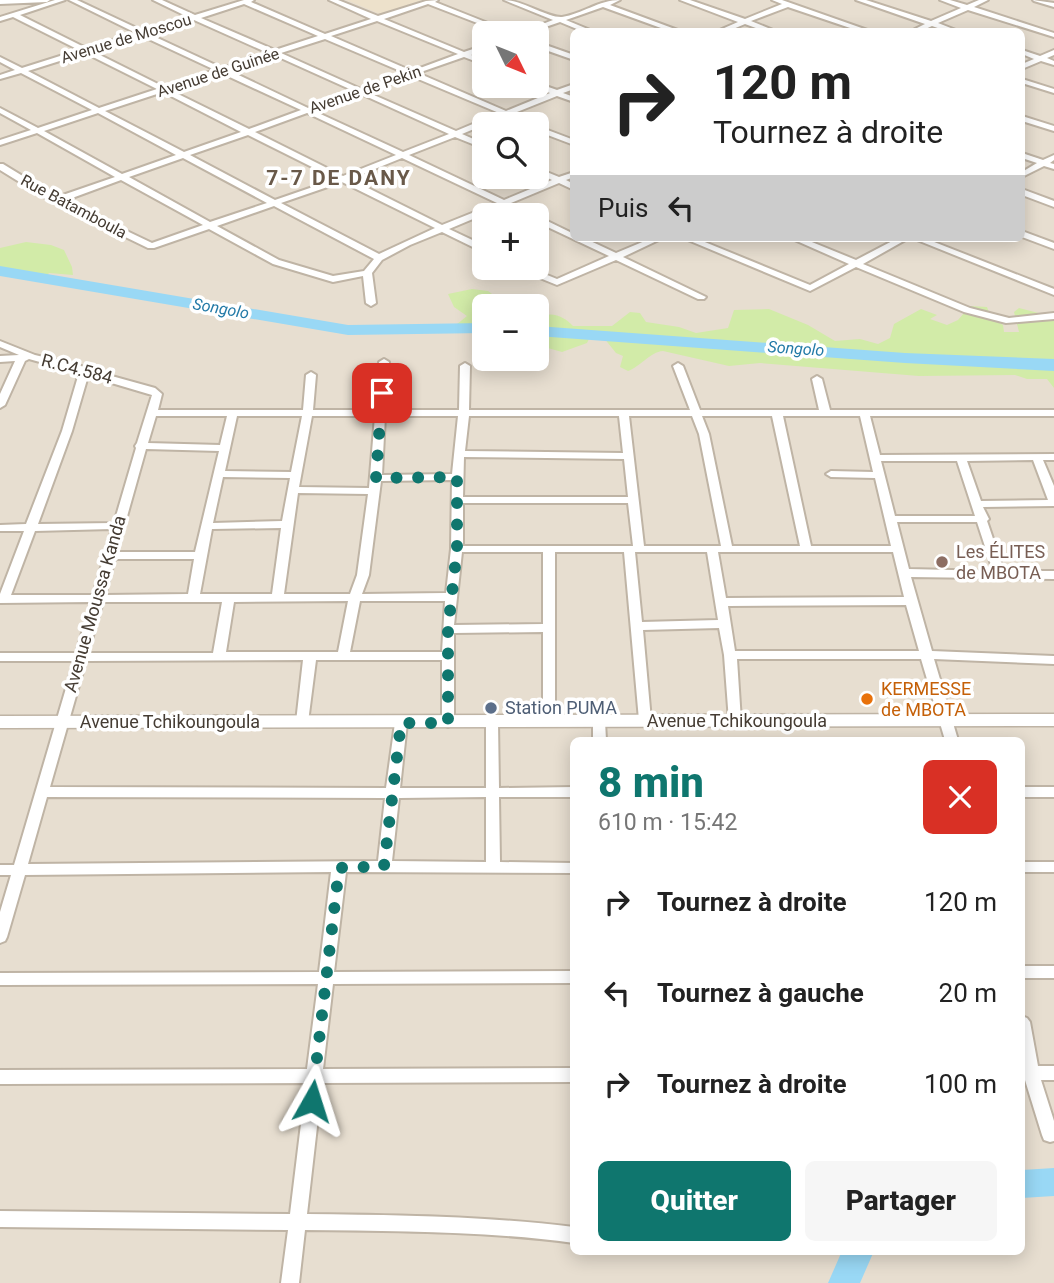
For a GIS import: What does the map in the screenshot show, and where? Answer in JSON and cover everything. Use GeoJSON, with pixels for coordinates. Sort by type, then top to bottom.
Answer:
{"type":"FeatureCollection","features":[{"type":"Feature","properties":{"kind":"street"},"geometry":{"type":"LineString","coordinates":[[0,2],[47,0]]}},
{"type":"Feature","properties":{"kind":"street"},"geometry":{"type":"LineString","coordinates":[[0,19],[62,0]]}},
{"type":"Feature","properties":{"kind":"street"},"geometry":{"type":"LineString","coordinates":[[72,0],[505,203],[570,176]]}},
{"type":"Feature","properties":{"kind":"street"},"geometry":{"type":"LineString","coordinates":[[156,0],[472,142]]}},
{"type":"Feature","properties":{"kind":"street"},"geometry":{"type":"LineString","coordinates":[[331,0],[472,58]]}},
{"type":"Feature","properties":{"kind":"street"},"geometry":{"type":"LineString","coordinates":[[507,0],[582,28]]}},
{"type":"Feature","properties":{"kind":"street"},"geometry":{"type":"LineString","coordinates":[[550,23],[617,0]]}},
{"type":"Feature","properties":{"kind":"street"},"geometry":{"type":"LineString","coordinates":[[683,0],[764,28]]}},
{"type":"Feature","properties":{"kind":"street"},"geometry":{"type":"LineString","coordinates":[[775,0],[858,28]]}},
{"type":"Feature","properties":{"kind":"street"},"geometry":{"type":"LineString","coordinates":[[727,28],[799,0]]}},
{"type":"Feature","properties":{"kind":"street"},"geometry":{"type":"LineString","coordinates":[[859,0],[946,28]]}},
{"type":"Feature","properties":{"kind":"street"},"geometry":{"type":"LineString","coordinates":[[943,0],[1054,34]]}},
{"type":"Feature","properties":{"kind":"street"},"geometry":{"type":"LineString","coordinates":[[921,28],[985,0]]}},
{"type":"Feature","properties":{"kind":"street"},"geometry":{"type":"LineString","coordinates":[[1036,0],[1054,5]]}},
{"type":"Feature","properties":{"kind":"street"},"geometry":{"type":"LineString","coordinates":[[248,1],[501,112]]}},
{"type":"Feature","properties":{"kind":"street","name":"Avenue de Moscou"},"geometry":{"type":"LineString","coordinates":[[0,77],[248,1]]}},
{"type":"Feature","properties":{"kind":"street"},"geometry":{"type":"LineString","coordinates":[[432,1],[480,21]]}},
{"type":"Feature","properties":{"kind":"street","name":"Avenue de Guinée"},"geometry":{"type":"LineString","coordinates":[[0,143],[432,1]]}},
{"type":"Feature","properties":{"kind":"street"},"geometry":{"type":"LineString","coordinates":[[604,5],[669,28]]}},
{"type":"Feature","properties":{"kind":"street"},"geometry":{"type":"LineString","coordinates":[[14,15],[472,244]]}},
{"type":"Feature","properties":{"kind":"street"},"geometry":{"type":"LineString","coordinates":[[550,49],[570,56]]}},
{"type":"Feature","properties":{"kind":"street","name":"Avenue de Pekin"},"geometry":{"type":"LineString","coordinates":[[58,200],[472,52]]}},
{"type":"Feature","properties":{"kind":"street"},"geometry":{"type":"LineString","coordinates":[[1025,66],[1054,52]]}},
{"type":"Feature","properties":{"kind":"street"},"geometry":{"type":"LineString","coordinates":[[1025,53],[1054,63]]}},
{"type":"Feature","properties":{"kind":"street"},"geometry":{"type":"LineString","coordinates":[[0,58],[379,258]]}},
{"type":"Feature","properties":{"kind":"street"},"geometry":{"type":"LineString","coordinates":[[1025,82],[1054,91]]}},
{"type":"Feature","properties":{"kind":"street"},"geometry":{"type":"LineString","coordinates":[[511,112],[570,88]]}},
{"type":"Feature","properties":{"kind":"street"},"geometry":{"type":"LineString","coordinates":[[550,90],[570,98]]}},
{"type":"Feature","properties":{"kind":"street"},"geometry":{"type":"LineString","coordinates":[[0,110],[276,262],[319,276],[337,279],[367,273],[379,258],[407,243],[472,217]]}},
{"type":"Feature","properties":{"kind":"street"},"geometry":{"type":"LineString","coordinates":[[1025,119],[1054,129]]}},
{"type":"Feature","properties":{"kind":"street"},"geometry":{"type":"LineString","coordinates":[[210,227],[343,179],[472,127]]}},
{"type":"Feature","properties":{"kind":"street"},"geometry":{"type":"LineString","coordinates":[[549,133],[570,141]]}},
{"type":"Feature","properties":{"kind":"street"},"geometry":{"type":"LineString","coordinates":[[1025,157],[1054,167]]}},
{"type":"Feature","properties":{"kind":"street"},"geometry":{"type":"LineString","coordinates":[[1025,173],[1054,157]]}},
{"type":"Feature","properties":{"kind":"street","name":"Rue Batamboula"},"geometry":{"type":"LineString","coordinates":[[0,166],[58,200],[148,246],[210,227]]}},
{"type":"Feature","properties":{"kind":"street"},"geometry":{"type":"LineString","coordinates":[[549,175],[570,185]]}},
{"type":"Feature","properties":{"kind":"street"},"geometry":{"type":"LineString","coordinates":[[1025,193],[1054,204]]}},
{"type":"Feature","properties":{"kind":"street"},"geometry":{"type":"LineString","coordinates":[[549,225],[570,235]]}},
{"type":"Feature","properties":{"kind":"street"},"geometry":{"type":"LineString","coordinates":[[1025,235],[1054,246]]}},
{"type":"Feature","properties":{"kind":"street"},"geometry":{"type":"LineString","coordinates":[[586,242],[701,297]]}},
{"type":"Feature","properties":{"kind":"street"},"geometry":{"type":"LineString","coordinates":[[549,279],[557,282],[650,242]]}},
{"type":"Feature","properties":{"kind":"street"},"geometry":{"type":"LineString","coordinates":[[697,242],[810,288],[897,242]]}},
{"type":"Feature","properties":{"kind":"street"},"geometry":{"type":"LineString","coordinates":[[804,242],[967,310],[1009,321],[1054,316]]}},
{"type":"Feature","properties":{"kind":"street"},"geometry":{"type":"LineString","coordinates":[[927,242],[1053,290]]}},
{"type":"Feature","properties":{"kind":"street"},"geometry":{"type":"LineString","coordinates":[[367,273],[371,303]]}},
{"type":"Feature","properties":{"kind":"street","name":"R.C4.584"},"geometry":{"type":"LineString","coordinates":[[0,344],[32,357],[155,392]]}},
{"type":"Feature","properties":{"kind":"street"},"geometry":{"type":"LineString","coordinates":[[0,359],[32,357]]}},
{"type":"Feature","properties":{"kind":"street"},"geometry":{"type":"LineString","coordinates":[[0,405],[21,358]]}},
{"type":"Feature","properties":{"kind":"street"},"geometry":{"type":"LineString","coordinates":[[343,656],[355,597],[363,575],[376,478],[384,362]]}},
{"type":"Feature","properties":{"kind":"street"},"geometry":{"type":"LineString","coordinates":[[448,723],[448,629],[457,549],[457,477],[461,454],[465,366]]}},
{"type":"Feature","properties":{"kind":"street"},"geometry":{"type":"LineString","coordinates":[[678,366],[704,434],[727,548]]}},
{"type":"Feature","properties":{"kind":"street"},"geometry":{"type":"LineString","coordinates":[[85,370],[67,431],[2,598],[96,600],[194,597],[450,597]]}},
{"type":"Feature","properties":{"kind":"street"},"geometry":{"type":"LineString","coordinates":[[278,597],[308,412],[311,375]]}},
{"type":"Feature","properties":{"kind":"street"},"geometry":{"type":"LineString","coordinates":[[817,379],[825,412]]}},
{"type":"Feature","properties":{"kind":"street","name":"Avenue Moussa Kanda"},"geometry":{"type":"LineString","coordinates":[[0,937],[79,657],[111,555],[155,392]]}},
{"type":"Feature","properties":{"kind":"street"},"geometry":{"type":"LineString","coordinates":[[194,597],[200,556],[233,412]]}},
{"type":"Feature","properties":{"kind":"street"},"geometry":{"type":"LineString","coordinates":[[151,413],[1054,413]]}},
{"type":"Feature","properties":{"kind":"street"},"geometry":{"type":"LineString","coordinates":[[778,413],[806,549]]}},
{"type":"Feature","properties":{"kind":"street"},"geometry":{"type":"LineString","coordinates":[[864,413],[911,601],[950,737]]}},
{"type":"Feature","properties":{"kind":"street"},"geometry":{"type":"LineString","coordinates":[[624,414],[634,500],[636,626],[645,720]]}},
{"type":"Feature","properties":{"kind":"street"},"geometry":{"type":"LineString","coordinates":[[139,446],[225,448]]}},
{"type":"Feature","properties":{"kind":"street"},"geometry":{"type":"LineString","coordinates":[[461,454],[629,456]]}},
{"type":"Feature","properties":{"kind":"street"},"geometry":{"type":"LineString","coordinates":[[978,504],[1054,501],[1037,457]]}},
{"type":"Feature","properties":{"kind":"street"},"geometry":{"type":"LineString","coordinates":[[874,458],[1054,457]]}},
{"type":"Feature","properties":{"kind":"street"},"geometry":{"type":"LineString","coordinates":[[961,458],[1000,575]]}},
{"type":"Feature","properties":{"kind":"street"},"geometry":{"type":"LineString","coordinates":[[219,474],[296,475]]}},
{"type":"Feature","properties":{"kind":"street"},"geometry":{"type":"LineString","coordinates":[[831,474],[879,475]]}},
{"type":"Feature","properties":{"kind":"street"},"geometry":{"type":"LineString","coordinates":[[376,478],[457,477]]}},
{"type":"Feature","properties":{"kind":"street"},"geometry":{"type":"LineString","coordinates":[[294,490],[373,491]]}},
{"type":"Feature","properties":{"kind":"street"},"geometry":{"type":"LineString","coordinates":[[457,500],[634,500]]}},
{"type":"Feature","properties":{"kind":"street"},"geometry":{"type":"LineString","coordinates":[[890,519],[983,519]]}},
{"type":"Feature","properties":{"kind":"street"},"geometry":{"type":"LineString","coordinates":[[209,526],[288,524]]}},
{"type":"Feature","properties":{"kind":"street"},"geometry":{"type":"LineString","coordinates":[[0,528],[118,526]]}},
{"type":"Feature","properties":{"kind":"street"},"geometry":{"type":"LineString","coordinates":[[712,548],[726,624],[735,721]]}},
{"type":"Feature","properties":{"kind":"street"},"geometry":{"type":"LineString","coordinates":[[457,549],[899,549]]}},
{"type":"Feature","properties":{"kind":"street"},"geometry":{"type":"LineString","coordinates":[[548,722],[549,549]]}},
{"type":"Feature","properties":{"kind":"street"},"geometry":{"type":"LineString","coordinates":[[111,555],[200,556]]}},
{"type":"Feature","properties":{"kind":"street"},"geometry":{"type":"LineString","coordinates":[[904,573],[1054,575]]}},
{"type":"Feature","properties":{"kind":"street"},"geometry":{"type":"LineString","coordinates":[[219,656],[229,598]]}},
{"type":"Feature","properties":{"kind":"street"},"geometry":{"type":"LineString","coordinates":[[722,602],[911,601]]}},
{"type":"Feature","properties":{"kind":"street"},"geometry":{"type":"LineString","coordinates":[[636,626],[726,624]]}},
{"type":"Feature","properties":{"kind":"street"},"geometry":{"type":"LineString","coordinates":[[448,629],[549,628]]}},
{"type":"Feature","properties":{"kind":"street"},"geometry":{"type":"LineString","coordinates":[[730,655],[926,655],[1054,660]]}},
{"type":"Feature","properties":{"kind":"street"},"geometry":{"type":"LineString","coordinates":[[302,722],[310,656]]}},
{"type":"Feature","properties":{"kind":"street"},"geometry":{"type":"LineString","coordinates":[[0,657],[448,656]]}},
{"type":"Feature","properties":{"kind":"street","name":"Avenue Tchikoungoula"},"geometry":{"type":"LineString","coordinates":[[0,722],[1054,720]]}},
{"type":"Feature","properties":{"kind":"street"},"geometry":{"type":"LineString","coordinates":[[492,722],[493,868]]}},
{"type":"Feature","properties":{"kind":"street"},"geometry":{"type":"LineString","coordinates":[[598,722],[600,737]]}},
{"type":"Feature","properties":{"kind":"street"},"geometry":{"type":"LineString","coordinates":[[384,866],[401,723]]}},
{"type":"Feature","properties":{"kind":"street"},"geometry":{"type":"LineString","coordinates":[[41,792],[570,792]]}},
{"type":"Feature","properties":{"kind":"street"},"geometry":{"type":"LineString","coordinates":[[1025,792],[1054,792]]}},
{"type":"Feature","properties":{"kind":"street"},"geometry":{"type":"LineString","coordinates":[[0,870],[384,866],[570,869]]}},
{"type":"Feature","properties":{"kind":"street"},"geometry":{"type":"LineString","coordinates":[[1025,867],[1054,867]]}},
{"type":"Feature","properties":{"kind":"street"},"geometry":{"type":"LineString","coordinates":[[290,1283],[339,868]]}},
{"type":"Feature","properties":{"kind":"street"},"geometry":{"type":"LineString","coordinates":[[1025,972],[1054,972]]}},
{"type":"Feature","properties":{"kind":"street"},"geometry":{"type":"LineString","coordinates":[[0,979],[570,977]]}},
{"type":"Feature","properties":{"kind":"street"},"geometry":{"type":"LineString","coordinates":[[1049,1135],[1026,1073],[1054,1073]]}},
{"type":"Feature","properties":{"kind":"street"},"geometry":{"type":"LineString","coordinates":[[0,1077],[570,1075]]}},
{"type":"Feature","properties":{"kind":"street"},"geometry":{"type":"LineString","coordinates":[[0,1219],[299,1222],[521,1228],[570,1234]]}},
{"type":"Feature","properties":{"kind":"shaded area"},"geometry":{"type":"Polygon","coordinates":[[[0,0],[1054,0],[1054,1283],[0,1283],[0,0]]]}},
{"type":"Feature","properties":{"kind":"shaded area"},"geometry":{"type":"Polygon","coordinates":[[[347,0],[422,0],[380,14],[347,0]]]}},
{"type":"Feature","properties":{"kind":"green space"},"geometry":{"type":"Polygon","coordinates":[[[26,242],[51,245],[64,250],[73,275],[49,273],[45,278],[0,268],[0,248],[26,242]]]}},
{"type":"Feature","properties":{"kind":"green space"},"geometry":{"type":"Polygon","coordinates":[[[472,289],[492,294],[472,294],[472,327],[451,329],[467,316],[454,307],[448,294],[472,289]]]}},
{"type":"Feature","properties":{"kind":"green space"},"geometry":{"type":"Polygon","coordinates":[[[970,306],[987,307],[991,318],[1003,325],[1004,332],[1019,332],[1014,312],[1019,308],[1054,317],[1054,388],[1047,379],[1027,379],[1015,375],[919,376],[760,363],[729,366],[663,351],[628,371],[620,367],[623,356],[616,353],[604,338],[589,339],[587,343],[562,352],[549,348],[549,334],[589,335],[911,362],[989,364],[982,359],[858,354],[549,331],[549,314],[561,317],[573,326],[612,326],[630,312],[640,313],[646,322],[679,327],[696,333],[728,328],[734,310],[769,309],[808,325],[835,341],[860,339],[878,344],[890,338],[894,324],[921,309],[937,315],[930,319],[947,325],[958,320],[970,306]]]}},
{"type":"Feature","properties":{"kind":"waterway","name":"Songolo"},"geometry":{"type":"LineString","coordinates":[[0,271],[348,330],[472,328]]}},
{"type":"Feature","properties":{"kind":"waterway","name":"Songolo"},"geometry":{"type":"LineString","coordinates":[[549,332],[905,358],[1054,365]]}},
{"type":"Feature","properties":{"kind":"waterway"},"geometry":{"type":"LineString","coordinates":[[1025,1184],[1054,1182]]}},
{"type":"Feature","properties":{"kind":"waterway"},"geometry":{"type":"LineString","coordinates":[[844,1283],[856,1255]]}},
{"type":"Feature","properties":{"kind":"place","name":"Les ÉLITES de MBOTA"},"geometry":{"type":"Point","coordinates":[942,562]}},
{"type":"Feature","properties":{"kind":"place","name":"KERMESSE de MBOTA"},"geometry":{"type":"Point","coordinates":[867,699]}},
{"type":"Feature","properties":{"kind":"place","name":"Station PUMA"},"geometry":{"type":"Point","coordinates":[491,708]}},
{"type":"Feature","properties":{"kind":"district","name":"7-7 DE DANY"},"geometry":{"type":"Point","coordinates":[339,178]}},
{"type":"Feature","properties":{"kind":"route"},"geometry":{"type":"LineString","coordinates":[[312,1101],[339,868],[384,866],[401,723],[448,723],[448,629],[457,549],[457,477],[376,478],[382,393]]}}]}
